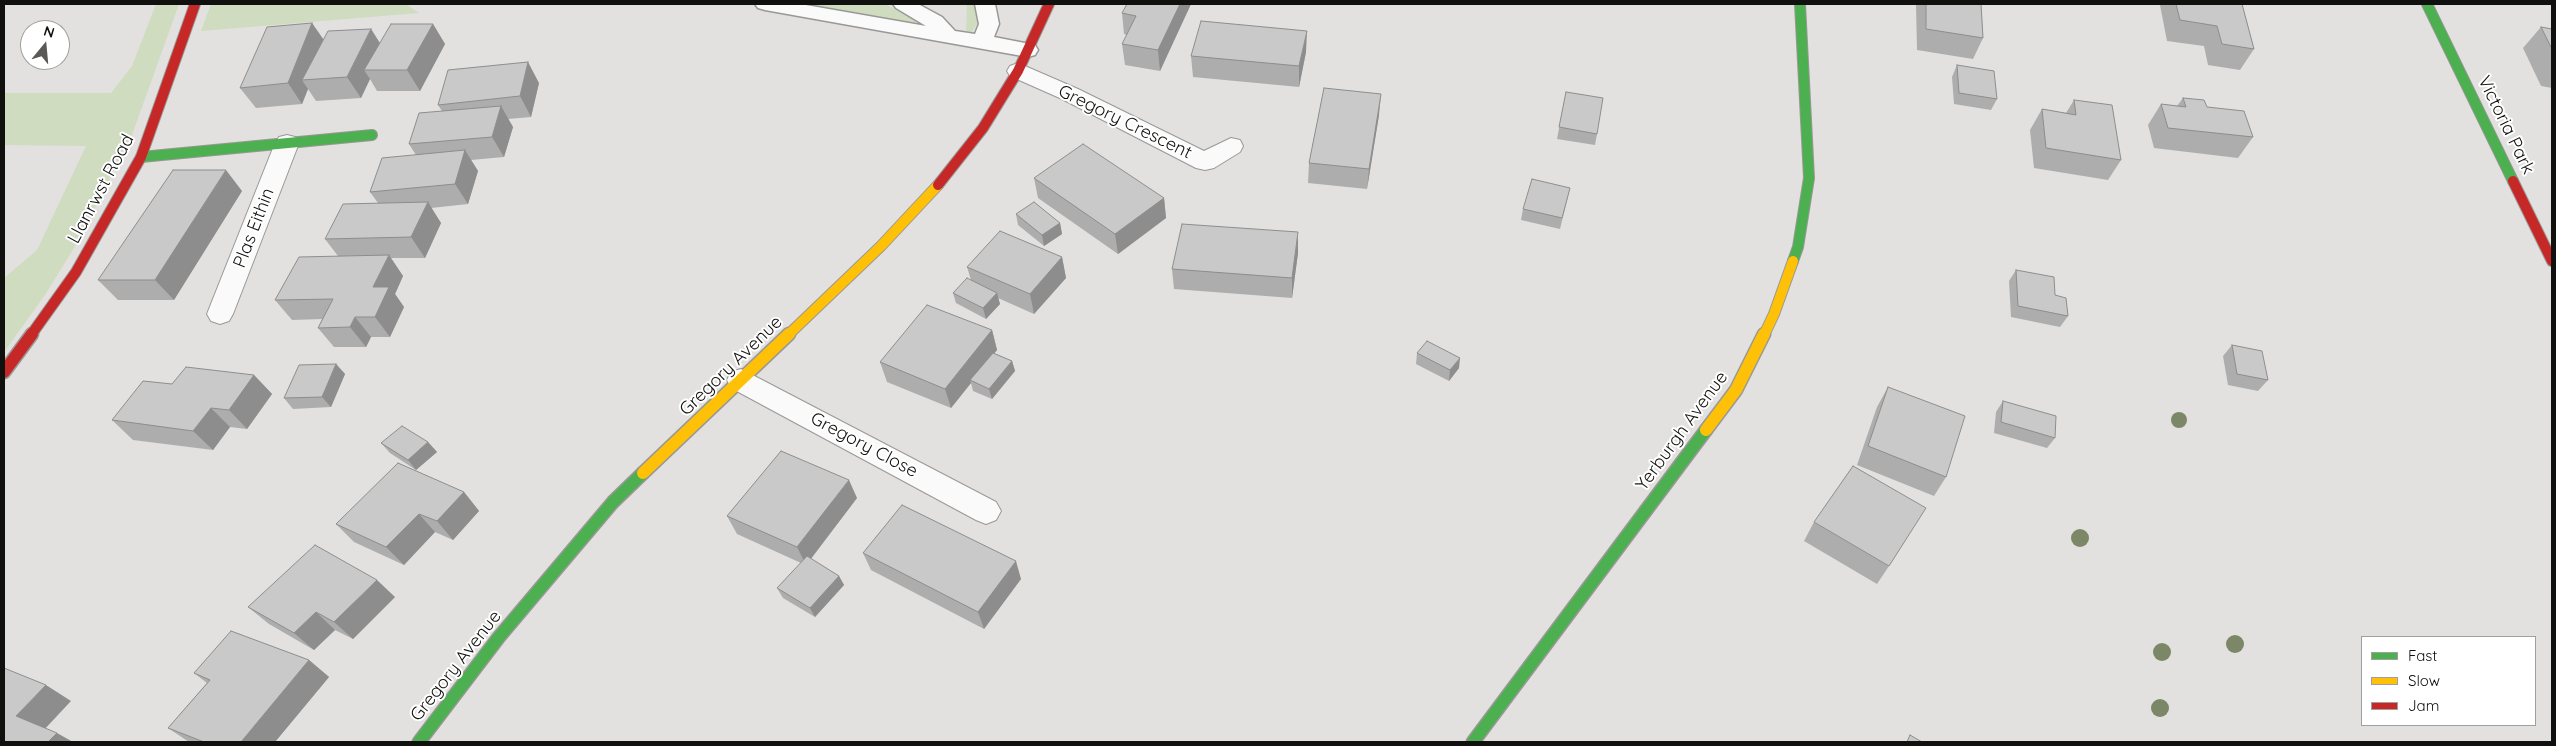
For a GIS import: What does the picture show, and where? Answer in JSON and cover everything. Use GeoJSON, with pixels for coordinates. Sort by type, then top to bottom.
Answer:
{"type":"FeatureCollection","features":[{"type":"Feature","properties":{"kind":"street","name":"Llanrwst Road"},"geometry":{"type":"LineString","coordinates":[[4,372],[76,272],[141,157],[195,4]]}},
{"type":"Feature","properties":{"kind":"street","name":"Gregory Avenue"},"geometry":{"type":"LineString","coordinates":[[418,742],[499,637],[613,502],[881,246],[942,181],[983,128],[1023,60],[1049,4]]}},
{"type":"Feature","properties":{"kind":"street","name":"Yerburgh Avenue"},"geometry":{"type":"LineString","coordinates":[[1474,742],[1736,390],[1774,314],[1798,247],[1809,178],[1800,4]]}},
{"type":"Feature","properties":{"kind":"street","name":"Victoria Park"},"geometry":{"type":"LineString","coordinates":[[2427,4],[2552,261]]}},
{"type":"Feature","properties":{"kind":"street","name":"Gregory Crescent"},"geometry":{"type":"LineString","coordinates":[[1023,60],[1070,94],[1205,162],[1231,146]]}},
{"type":"Feature","properties":{"kind":"street"},"geometry":{"type":"LineString","coordinates":[[141,157],[372,135]]}},
{"type":"Feature","properties":{"kind":"street","name":"Plas Eithin"},"geometry":{"type":"LineString","coordinates":[[220,314],[287,143]]}},
{"type":"Feature","properties":{"kind":"street","name":"Gregory Close"},"geometry":{"type":"LineString","coordinates":[[741,380],[986,511]]}},
{"type":"Feature","properties":{"kind":"lane"},"geometry":{"type":"LineString","coordinates":[[765,4],[982,42],[1023,60]]}},
{"type":"Feature","properties":{"kind":"lane"},"geometry":{"type":"LineString","coordinates":[[902,4],[935,22],[951,36]]}},
{"type":"Feature","properties":{"kind":"lane"},"geometry":{"type":"LineString","coordinates":[[982,42],[989,24],[986,4]]}},
{"type":"Feature","properties":{"kind":"green space"},"geometry":{"type":"Polygon","coordinates":[[[156,4],[179,4],[132,135],[77,243],[45,295],[4,352],[4,278],[37,250],[86,146],[4,145],[4,93],[111,93],[132,66],[156,4]]]}},
{"type":"Feature","properties":{"kind":"green space"},"geometry":{"type":"Polygon","coordinates":[[[211,4],[406,4],[419,13],[201,31],[211,4]]]}},
{"type":"Feature","properties":{"kind":"green space"},"geometry":{"type":"Polygon","coordinates":[[[788,4],[885,4],[917,21],[913,27],[788,4]]]}},
{"type":"Feature","properties":{"kind":"green space"},"geometry":{"type":"Polygon","coordinates":[[[964,4],[975,4],[980,19],[972,32],[966,31],[967,6],[964,4]]]}},
{"type":"Feature","properties":{"kind":"building"},"geometry":{"type":"Polygon","coordinates":[[[1127,4],[1180,4],[1158,50],[1122,44],[1136,16],[1122,13],[1127,4]]]}},
{"type":"Feature","properties":{"kind":"building"},"geometry":{"type":"Polygon","coordinates":[[[1926,4],[1981,4],[1983,38],[1926,29],[1926,4]]]}},
{"type":"Feature","properties":{"kind":"building"},"geometry":{"type":"Polygon","coordinates":[[[2176,4],[2242,4],[2254,49],[2222,44],[2217,26],[2180,20],[2176,4]]]}},
{"type":"Feature","properties":{"kind":"building"},"geometry":{"type":"Polygon","coordinates":[[[1201,21],[1307,31],[1299,66],[1191,56],[1201,21]]]}},
{"type":"Feature","properties":{"kind":"building"},"geometry":{"type":"Polygon","coordinates":[[[312,23],[288,83],[240,88],[267,27],[312,23]]]}},
{"type":"Feature","properties":{"kind":"building"},"geometry":{"type":"Polygon","coordinates":[[[391,24],[433,24],[407,70],[364,70],[391,24]]]}},
{"type":"Feature","properties":{"kind":"building"},"geometry":{"type":"Polygon","coordinates":[[[2541,27],[2552,29],[2552,49],[2541,27]]]}},
{"type":"Feature","properties":{"kind":"building"},"geometry":{"type":"Polygon","coordinates":[[[371,29],[347,77],[302,80],[328,31],[371,29]]]}},
{"type":"Feature","properties":{"kind":"building"},"geometry":{"type":"Polygon","coordinates":[[[528,62],[520,96],[438,105],[448,70],[528,62]]]}},
{"type":"Feature","properties":{"kind":"building"},"geometry":{"type":"Polygon","coordinates":[[[1957,65],[1994,71],[1997,99],[1959,93],[1957,65]]]}},
{"type":"Feature","properties":{"kind":"building"},"geometry":{"type":"Polygon","coordinates":[[[1324,88],[1381,94],[1369,169],[1309,163],[1324,88]]]}},
{"type":"Feature","properties":{"kind":"building"},"geometry":{"type":"Polygon","coordinates":[[[1566,92],[1603,98],[1597,134],[1559,127],[1566,92]]]}},
{"type":"Feature","properties":{"kind":"building"},"geometry":{"type":"Polygon","coordinates":[[[2183,98],[2204,100],[2207,107],[2244,111],[2253,137],[2168,128],[2161,104],[2186,107],[2183,98]]]}},
{"type":"Feature","properties":{"kind":"building"},"geometry":{"type":"Polygon","coordinates":[[[2074,100],[2112,105],[2121,160],[2046,148],[2042,109],[2076,115],[2074,100]]]}},
{"type":"Feature","properties":{"kind":"building"},"geometry":{"type":"Polygon","coordinates":[[[501,106],[492,137],[409,144],[419,113],[501,106]]]}},
{"type":"Feature","properties":{"kind":"building"},"geometry":{"type":"Polygon","coordinates":[[[1083,144],[1164,198],[1115,234],[1034,178],[1083,144]]]}},
{"type":"Feature","properties":{"kind":"building"},"geometry":{"type":"Polygon","coordinates":[[[465,150],[455,184],[370,192],[382,158],[465,150]]]}},
{"type":"Feature","properties":{"kind":"building"},"geometry":{"type":"Polygon","coordinates":[[[173,170],[226,170],[155,280],[98,280],[173,170]]]}},
{"type":"Feature","properties":{"kind":"building"},"geometry":{"type":"Polygon","coordinates":[[[1532,179],[1570,188],[1562,218],[1523,209],[1532,179]]]}},
{"type":"Feature","properties":{"kind":"building"},"geometry":{"type":"Polygon","coordinates":[[[428,202],[411,237],[325,239],[343,204],[428,202]]]}},
{"type":"Feature","properties":{"kind":"building"},"geometry":{"type":"Polygon","coordinates":[[[1034,202],[1060,223],[1042,235],[1016,214],[1034,202]]]}},
{"type":"Feature","properties":{"kind":"building"},"geometry":{"type":"Polygon","coordinates":[[[1182,224],[1298,232],[1292,278],[1172,269],[1182,224]]]}},
{"type":"Feature","properties":{"kind":"building"},"geometry":{"type":"Polygon","coordinates":[[[1000,231],[1062,257],[1030,294],[967,267],[1000,231]]]}},
{"type":"Feature","properties":{"kind":"building"},"geometry":{"type":"Polygon","coordinates":[[[389,255],[373,287],[389,287],[375,317],[355,317],[350,327],[318,328],[333,299],[275,300],[299,257],[389,255]]]}},
{"type":"Feature","properties":{"kind":"building"},"geometry":{"type":"Polygon","coordinates":[[[2016,270],[2054,277],[2055,295],[2066,298],[2068,316],[2018,306],[2016,270]]]}},
{"type":"Feature","properties":{"kind":"building"},"geometry":{"type":"Polygon","coordinates":[[[967,278],[997,293],[983,308],[953,293],[967,278]]]}},
{"type":"Feature","properties":{"kind":"building"},"geometry":{"type":"Polygon","coordinates":[[[927,305],[992,330],[945,389],[880,362],[927,305]]]}},
{"type":"Feature","properties":{"kind":"building"},"geometry":{"type":"Polygon","coordinates":[[[1427,341],[1460,358],[1450,370],[1417,353],[1427,341]]]}},
{"type":"Feature","properties":{"kind":"building"},"geometry":{"type":"Polygon","coordinates":[[[2232,345],[2262,351],[2268,380],[2237,374],[2232,345]]]}},
{"type":"Feature","properties":{"kind":"building"},"geometry":{"type":"Polygon","coordinates":[[[993,353],[1012,361],[989,389],[970,380],[993,353]]]}},
{"type":"Feature","properties":{"kind":"building"},"geometry":{"type":"Polygon","coordinates":[[[336,364],[322,397],[284,398],[299,365],[336,364]]]}},
{"type":"Feature","properties":{"kind":"building"},"geometry":{"type":"Polygon","coordinates":[[[186,367],[254,375],[229,410],[211,408],[193,431],[112,420],[143,381],[172,384],[186,367]]]}},
{"type":"Feature","properties":{"kind":"building"},"geometry":{"type":"Polygon","coordinates":[[[1888,387],[1965,416],[1946,477],[1868,446],[1888,387]]]}},
{"type":"Feature","properties":{"kind":"building"},"geometry":{"type":"Polygon","coordinates":[[[2003,401],[2056,416],[2055,438],[2001,422],[2003,401]]]}},
{"type":"Feature","properties":{"kind":"building"},"geometry":{"type":"Polygon","coordinates":[[[402,426],[428,442],[408,460],[381,443],[402,426]]]}},
{"type":"Feature","properties":{"kind":"building"},"geometry":{"type":"Polygon","coordinates":[[[781,451],[849,480],[797,547],[727,516],[781,451]]]}},
{"type":"Feature","properties":{"kind":"building"},"geometry":{"type":"Polygon","coordinates":[[[398,463],[464,492],[437,521],[419,514],[386,547],[336,524],[398,463]]]}},
{"type":"Feature","properties":{"kind":"building"},"geometry":{"type":"Polygon","coordinates":[[[1853,466],[1926,508],[1889,566],[1814,522],[1853,466]]]}},
{"type":"Feature","properties":{"kind":"building"},"geometry":{"type":"Polygon","coordinates":[[[902,505],[1016,561],[978,612],[863,553],[902,505]]]}},
{"type":"Feature","properties":{"kind":"building"},"geometry":{"type":"Polygon","coordinates":[[[315,545],[377,580],[334,622],[316,612],[294,633],[248,607],[315,545]]]}},
{"type":"Feature","properties":{"kind":"building"},"geometry":{"type":"Polygon","coordinates":[[[807,556],[839,576],[810,608],[777,588],[807,556]]]}},
{"type":"Feature","properties":{"kind":"building"},"geometry":{"type":"Polygon","coordinates":[[[231,631],[309,660],[241,742],[204,742],[168,728],[210,680],[194,673],[231,631]]]}},
{"type":"Feature","properties":{"kind":"building"},"geometry":{"type":"Polygon","coordinates":[[[4,668],[46,685],[16,716],[57,733],[48,742],[4,742],[4,668]]]}},
{"type":"Feature","properties":{"kind":"building"},"geometry":{"type":"Polygon","coordinates":[[[1910,735],[1922,742],[1907,742],[1910,735]]]}},
{"type":"Feature","properties":{"kind":"traffic: fast"},"geometry":{"type":"LineString","coordinates":[[1793,261],[1798,247],[1809,178],[1800,4]]}},
{"type":"Feature","properties":{"kind":"traffic: fast"},"geometry":{"type":"LineString","coordinates":[[2427,4],[2513,181]]}},
{"type":"Feature","properties":{"kind":"traffic: fast"},"geometry":{"type":"LineString","coordinates":[[141,157],[372,135]]}},
{"type":"Feature","properties":{"kind":"traffic: fast"},"geometry":{"type":"LineString","coordinates":[[1473,742],[1706,430]]}},
{"type":"Feature","properties":{"kind":"traffic: fast"},"geometry":{"type":"LineString","coordinates":[[419,742],[499,637],[613,502],[643,473]]}},
{"type":"Feature","properties":{"kind":"traffic: slow"},"geometry":{"type":"LineString","coordinates":[[643,473],[881,246],[938,185]]}},
{"type":"Feature","properties":{"kind":"traffic: slow"},"geometry":{"type":"LineString","coordinates":[[1706,430],[1736,390],[1774,314],[1793,261]]}},
{"type":"Feature","properties":{"kind":"traffic: jam"},"geometry":{"type":"LineString","coordinates":[[4,372],[76,272],[141,157],[195,4]]}},
{"type":"Feature","properties":{"kind":"traffic: jam"},"geometry":{"type":"LineString","coordinates":[[938,185],[983,128],[1018,71],[1049,4]]}},
{"type":"Feature","properties":{"kind":"traffic: jam"},"geometry":{"type":"LineString","coordinates":[[2513,181],[2552,261]]}}]}
